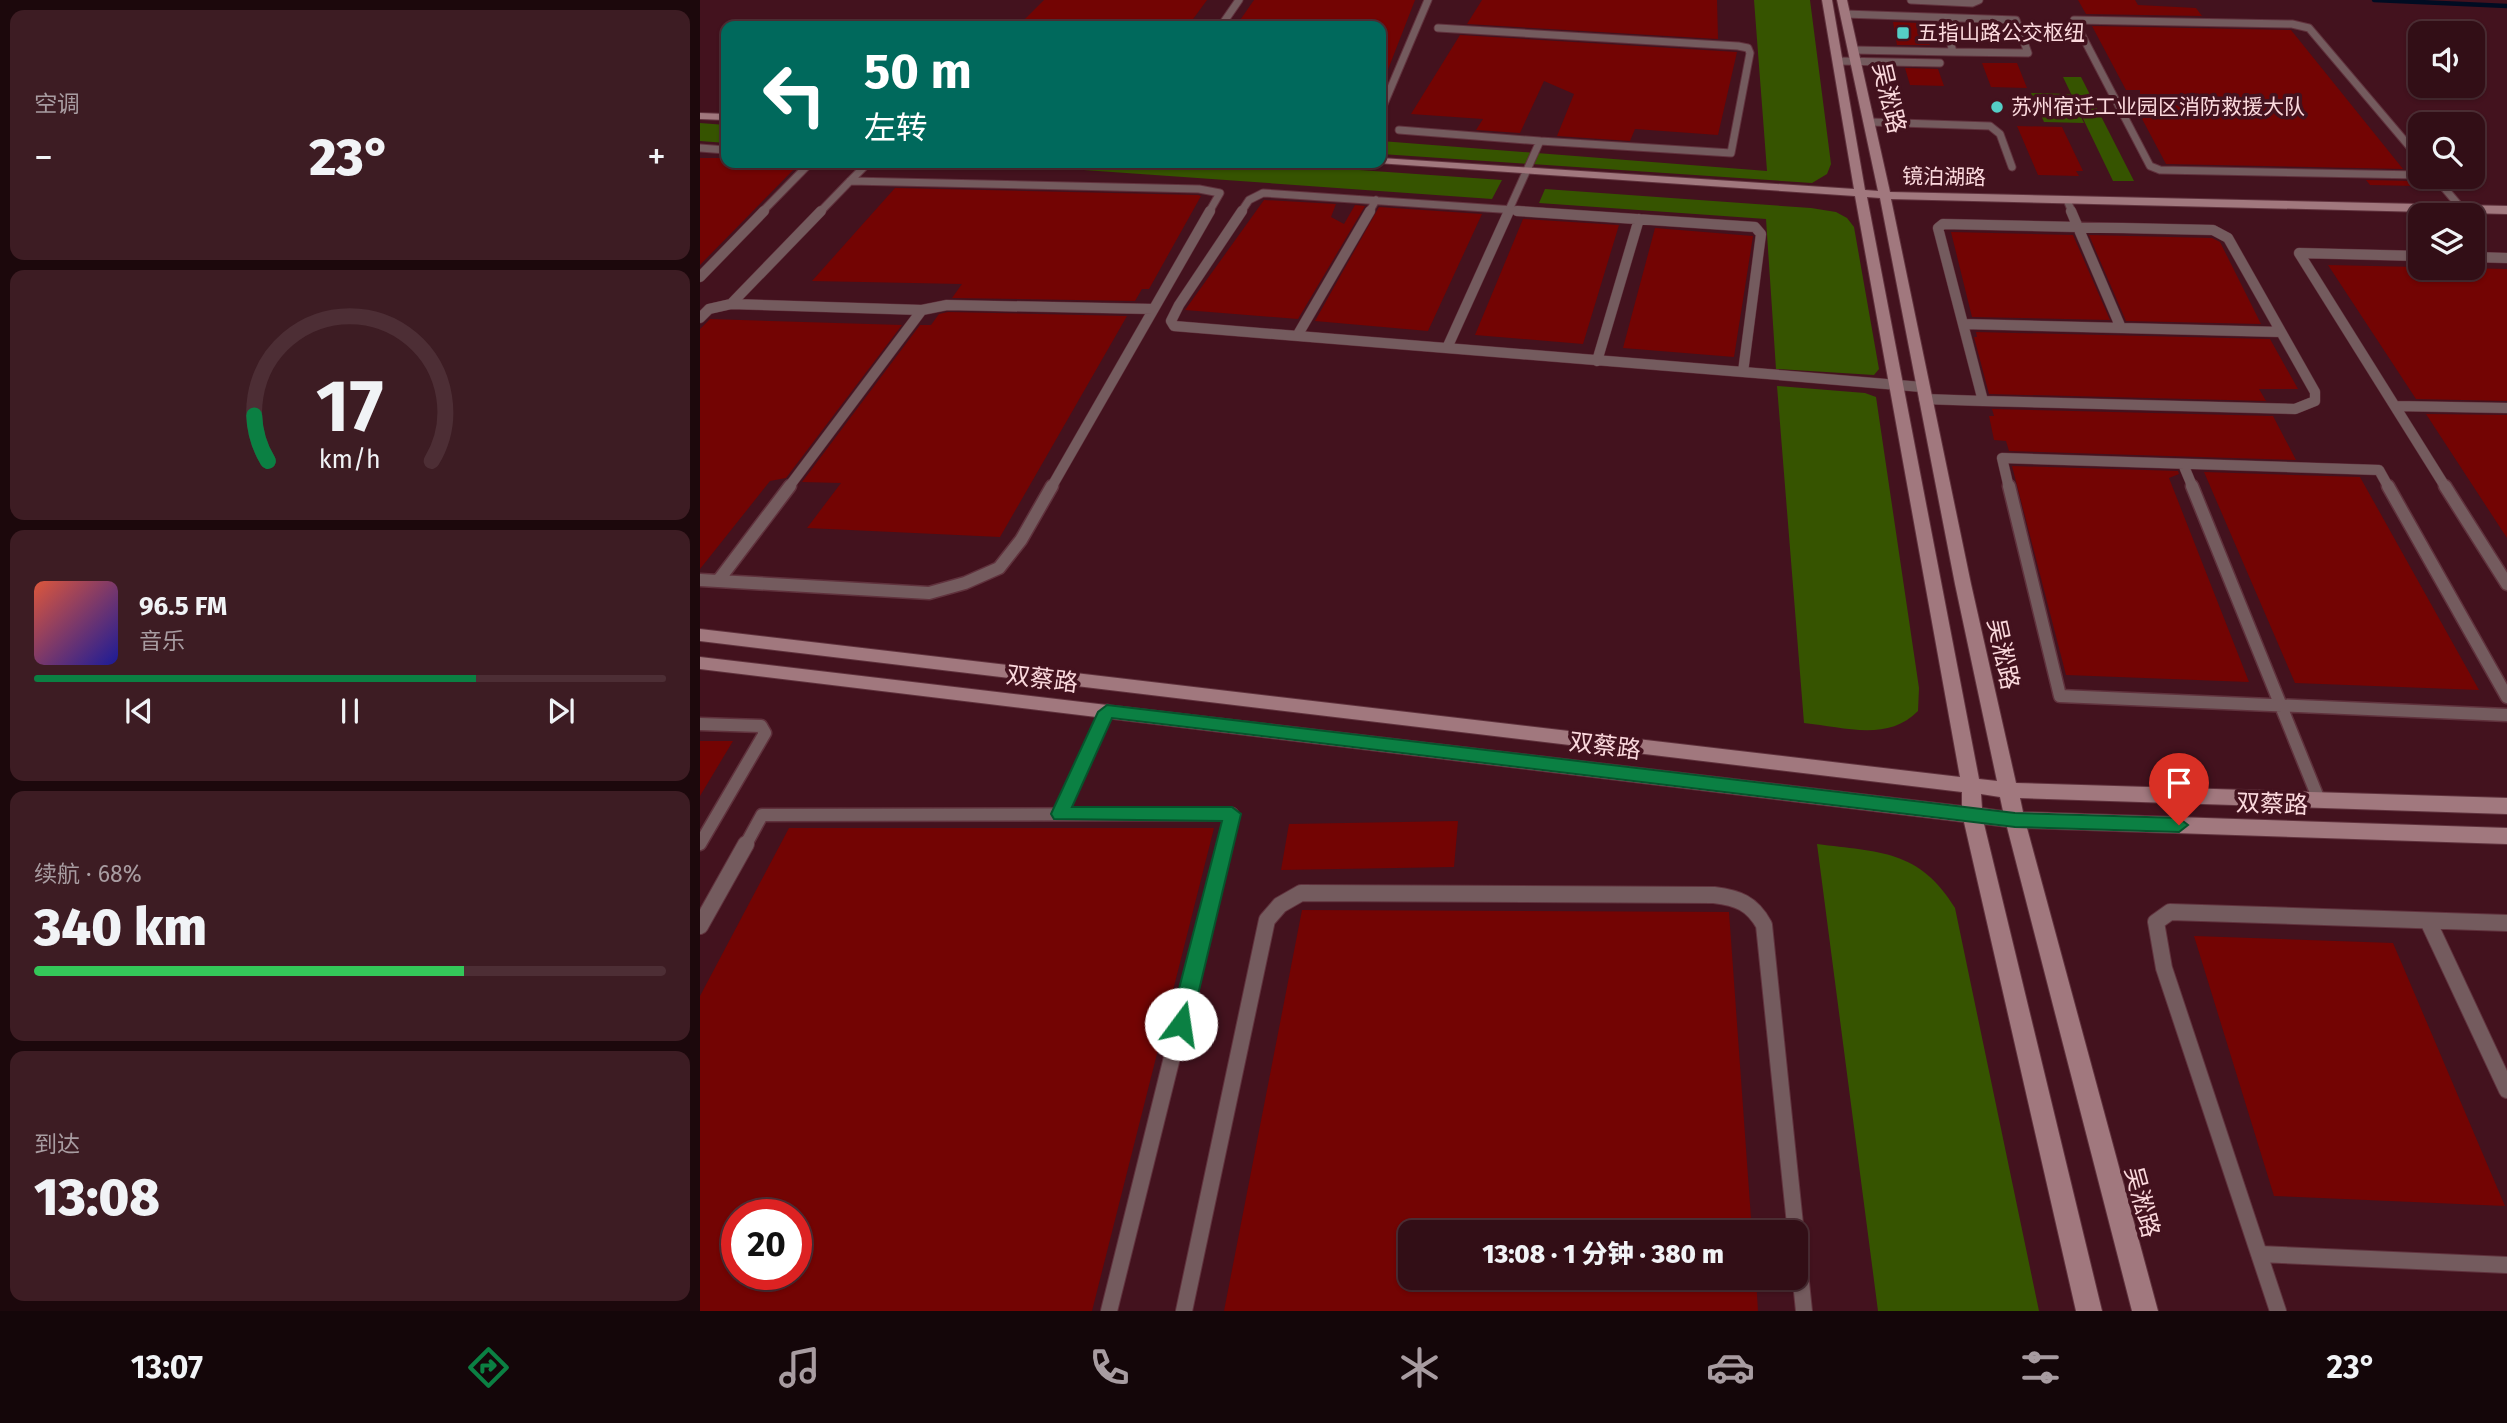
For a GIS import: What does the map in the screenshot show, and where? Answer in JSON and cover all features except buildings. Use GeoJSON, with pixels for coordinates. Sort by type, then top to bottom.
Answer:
{"type":"FeatureCollection","features":[{"type":"Feature","properties":{"kind":"street","name":"吴淞路"},"geometry":{"type":"LineString","coordinates":[[1827,0],[1860,193],[1971,786],[1972,815],[2089,1311]]}},
{"type":"Feature","properties":{"kind":"street","name":"吴淞路"},"geometry":{"type":"LineString","coordinates":[[1844,7],[2008,790],[2145,1311]]}},
{"type":"Feature","properties":{"kind":"street"},"geometry":{"type":"LineString","coordinates":[[700,116],[721,117]]}},
{"type":"Feature","properties":{"kind":"street","name":"镜泊湖路"},"geometry":{"type":"LineString","coordinates":[[1386,161],[1885,195],[2408,208]]}},
{"type":"Feature","properties":{"kind":"street","name":"镜泊湖路"},"geometry":{"type":"LineString","coordinates":[[2485,210],[2507,210]]}},
{"type":"Feature","properties":{"kind":"street","name":"双蔡路"},"geometry":{"type":"LineString","coordinates":[[700,635],[2008,790],[2507,806]]}},
{"type":"Feature","properties":{"kind":"street","name":"双蔡路"},"geometry":{"type":"LineString","coordinates":[[700,663],[2015,820],[2507,836]]}},
{"type":"Feature","properties":{"kind":"lane"},"geometry":{"type":"LineString","coordinates":[[1224,21],[1239,0]]}},
{"type":"Feature","properties":{"kind":"lane"},"geometry":{"type":"LineString","coordinates":[[1386,99],[1428,0]]}},
{"type":"Feature","properties":{"kind":"lane"},"geometry":{"type":"LineString","coordinates":[[1911,0],[1972,4],[1979,0]]}},
{"type":"Feature","properties":{"kind":"lane"},"geometry":{"type":"LineString","coordinates":[[1837,61],[1855,56],[1953,52],[2028,53],[2016,20],[1944,18],[1844,7]]}},
{"type":"Feature","properties":{"kind":"lane"},"geometry":{"type":"LineString","coordinates":[[1944,18],[1953,52]]}},
{"type":"Feature","properties":{"kind":"lane"},"geometry":{"type":"LineString","coordinates":[[2408,145],[2309,28],[2292,24],[2074,20],[2150,166],[2160,170],[2408,175]]}},
{"type":"Feature","properties":{"kind":"lane"},"geometry":{"type":"LineString","coordinates":[[1399,130],[1731,153],[1748,48],[1438,28]]}},
{"type":"Feature","properties":{"kind":"lane"},"geometry":{"type":"LineString","coordinates":[[1855,56],[1940,63]]}},
{"type":"Feature","properties":{"kind":"lane"},"geometry":{"type":"LineString","coordinates":[[1870,122],[1990,126],[2000,134],[2012,167]]}},
{"type":"Feature","properties":{"kind":"lane"},"geometry":{"type":"LineString","coordinates":[[1447,348],[1540,141]]}},
{"type":"Feature","properties":{"kind":"lane"},"geometry":{"type":"LineString","coordinates":[[700,148],[721,150]]}},
{"type":"Feature","properties":{"kind":"lane"},"geometry":{"type":"LineString","coordinates":[[700,277],[805,168]]}},
{"type":"Feature","properties":{"kind":"lane"},"geometry":{"type":"LineString","coordinates":[[732,304],[863,168]]}},
{"type":"Feature","properties":{"kind":"lane"},"geometry":{"type":"LineString","coordinates":[[700,580],[929,593],[965,583],[999,568],[1021,540],[1220,193],[1199,190],[850,181]]}},
{"type":"Feature","properties":{"kind":"lane"},"geometry":{"type":"LineString","coordinates":[[2445,189],[2457,203]]}},
{"type":"Feature","properties":{"kind":"lane"},"geometry":{"type":"LineString","coordinates":[[1743,373],[1761,234],[1759,230],[1639,219],[1272,192],[1255,195],[1179,304],[1171,321],[1174,326],[1743,373],[1896,385],[1923,393],[1983,401],[2295,409],[2315,401],[2315,392],[2228,238],[2221,233],[2194,228],[1952,223],[1938,228],[1983,401]]}},
{"type":"Feature","properties":{"kind":"lane"},"geometry":{"type":"LineString","coordinates":[[1297,336],[1376,200]]}},
{"type":"Feature","properties":{"kind":"lane"},"geometry":{"type":"LineString","coordinates":[[2067,200],[2121,328]]}},
{"type":"Feature","properties":{"kind":"lane"},"geometry":{"type":"LineString","coordinates":[[1597,361],[1639,219]]}},
{"type":"Feature","properties":{"kind":"lane"},"geometry":{"type":"LineString","coordinates":[[2408,256],[2299,253],[2507,584]]}},
{"type":"Feature","properties":{"kind":"lane"},"geometry":{"type":"LineString","coordinates":[[2485,257],[2507,258]]}},
{"type":"Feature","properties":{"kind":"lane"},"geometry":{"type":"LineString","coordinates":[[700,318],[709,309],[732,304],[922,310],[947,305],[1153,309]]}},
{"type":"Feature","properties":{"kind":"lane"},"geometry":{"type":"LineString","coordinates":[[718,581],[922,310]]}},
{"type":"Feature","properties":{"kind":"lane"},"geometry":{"type":"LineString","coordinates":[[1963,324],[2281,332]]}},
{"type":"Feature","properties":{"kind":"lane"},"geometry":{"type":"LineString","coordinates":[[2395,406],[2507,408]]}},
{"type":"Feature","properties":{"kind":"lane"},"geometry":{"type":"LineString","coordinates":[[2507,697],[2379,470],[2002,458],[2060,696],[2507,715]]}},
{"type":"Feature","properties":{"kind":"lane"},"geometry":{"type":"LineString","coordinates":[[2183,464],[2319,800]]}},
{"type":"Feature","properties":{"kind":"lane"},"geometry":{"type":"LineString","coordinates":[[1060,814],[1107,712]]}},
{"type":"Feature","properties":{"kind":"lane"},"geometry":{"type":"LineString","coordinates":[[700,724],[761,726],[765,733],[700,844]]}},
{"type":"Feature","properties":{"kind":"lane"},"geometry":{"type":"LineString","coordinates":[[700,926],[762,815],[1232,814],[1109,1311]]}},
{"type":"Feature","properties":{"kind":"lane"},"geometry":{"type":"LineString","coordinates":[[1184,1311],[1267,920],[1280,905],[1301,893],[1315,893],[1714,895],[1737,897],[1755,908],[1763,925],[1804,1311]]}},
{"type":"Feature","properties":{"kind":"lane"},"geometry":{"type":"LineString","coordinates":[[2278,1311],[2164,968],[2156,922],[2170,912],[2507,923]]}},
{"type":"Feature","properties":{"kind":"lane"},"geometry":{"type":"LineString","coordinates":[[2428,921],[2507,1090]]}},
{"type":"Feature","properties":{"kind":"lane"},"geometry":{"type":"LineString","coordinates":[[2259,1254],[2507,1265]]}},
{"type":"Feature","properties":{"kind":"green space"},"geometry":{"type":"Polygon","coordinates":[[[1754,0],[1810,0],[1831,164],[1827,174],[1812,183],[1386,154],[1386,141],[1767,171],[1754,0]]]}},
{"type":"Feature","properties":{"kind":"green space"},"geometry":{"type":"Polygon","coordinates":[[[2063,77],[2081,77],[2134,181],[2113,181],[2063,77]]]}},
{"type":"Feature","properties":{"kind":"green space"},"geometry":{"type":"Polygon","coordinates":[[[2031,93],[2070,94],[2084,123],[2044,122],[2031,93]]]}},
{"type":"Feature","properties":{"kind":"green space"},"geometry":{"type":"Polygon","coordinates":[[[700,123],[721,125],[721,143],[700,141],[700,123]]]}},
{"type":"Feature","properties":{"kind":"green space"},"geometry":{"type":"Polygon","coordinates":[[[1056,168],[1330,168],[1502,180],[1492,199],[1056,168]]]}},
{"type":"Feature","properties":{"kind":"green space"},"geometry":{"type":"Polygon","coordinates":[[[1545,189],[1836,212],[1847,218],[1854,227],[1879,369],[1874,375],[1776,369],[1766,219],[1539,203],[1545,189]]]}},
{"type":"Feature","properties":{"kind":"green space"},"geometry":{"type":"Polygon","coordinates":[[[1777,386],[1865,393],[1876,397],[1919,688],[1918,711],[1893,727],[1865,730],[1804,723],[1777,386]]]}},
{"type":"Feature","properties":{"kind":"green space"},"geometry":{"type":"Polygon","coordinates":[[[1817,844],[1879,852],[1912,864],[1942,889],[1955,908],[2039,1311],[1878,1311],[1817,844]]]}},
{"type":"Feature","properties":{"kind":"waterway"},"geometry":{"type":"LineString","coordinates":[[2374,0],[2507,6]]}},
{"type":"Feature","properties":{"kind":"place","name":"五指山路公交枢纽"},"geometry":{"type":"Point","coordinates":[1903,33]}},
{"type":"Feature","properties":{"kind":"place","name":"苏州宿迁工业园区消防救援大队"},"geometry":{"type":"Point","coordinates":[1997,107]}},
{"type":"Feature","properties":{"kind":"route"},"geometry":{"type":"LineString","coordinates":[[1181,1024],[1232,814],[1060,814],[1107,712],[2015,820],[2179,825]]}}]}
